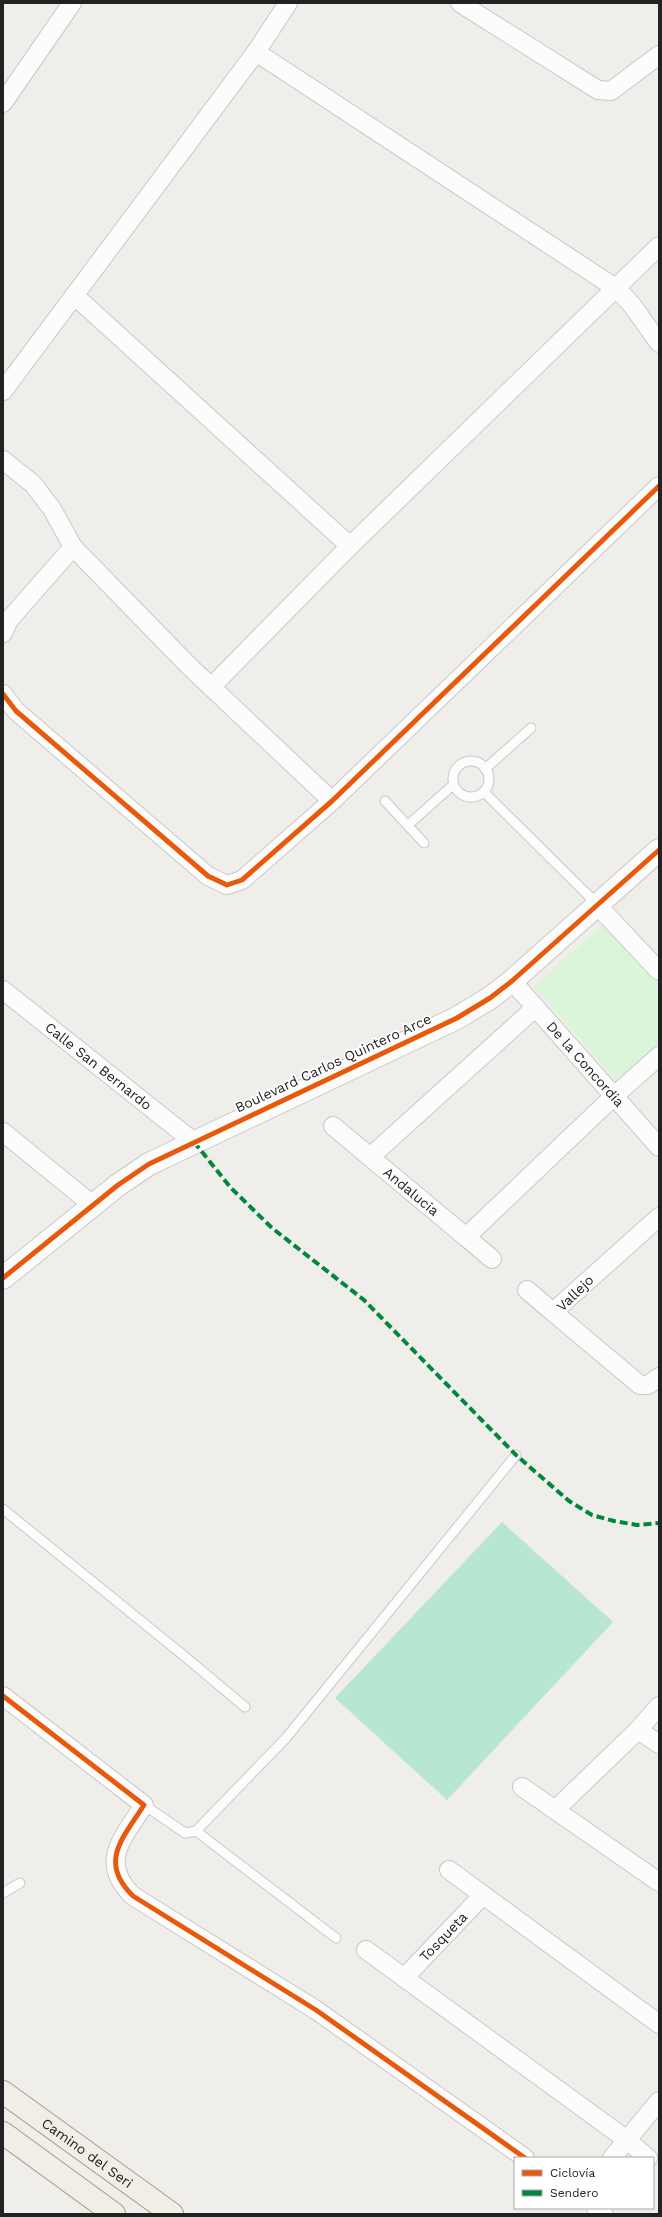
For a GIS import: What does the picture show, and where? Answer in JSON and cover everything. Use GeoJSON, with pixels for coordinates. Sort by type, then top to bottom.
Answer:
{"type":"FeatureCollection","features":[{"type":"Feature","properties":{"kind":"main road","name":"Camino del Seri"},"geometry":{"type":"LineString","coordinates":[[3,2092],[172,2214]]}},
{"type":"Feature","properties":{"kind":"main road"},"geometry":{"type":"LineString","coordinates":[[3,2133],[114,2214]]}},
{"type":"Feature","properties":{"kind":"street"},"geometry":{"type":"LineString","coordinates":[[3,103],[72,3]]}},
{"type":"Feature","properties":{"kind":"street"},"geometry":{"type":"LineString","coordinates":[[3,391],[256,52],[288,3]]}},
{"type":"Feature","properties":{"kind":"street"},"geometry":{"type":"LineString","coordinates":[[460,3],[598,90],[611,91],[659,55]]}},
{"type":"Feature","properties":{"kind":"street"},"geometry":{"type":"LineString","coordinates":[[256,52],[617,289],[632,305],[659,343]]}},
{"type":"Feature","properties":{"kind":"street"},"geometry":{"type":"LineString","coordinates":[[211,686],[350,546],[617,289],[659,246]]}},
{"type":"Feature","properties":{"kind":"street"},"geometry":{"type":"LineString","coordinates":[[75,296],[350,546]]}},
{"type":"Feature","properties":{"kind":"street"},"geometry":{"type":"LineString","coordinates":[[3,460],[33,484],[52,509],[73,547],[211,686],[332,801]]}},
{"type":"Feature","properties":{"kind":"street"},"geometry":{"type":"LineString","coordinates":[[3,694],[16,711],[208,876],[227,885],[242,880],[332,801],[659,486]]}},
{"type":"Feature","properties":{"kind":"street"},"geometry":{"type":"LineString","coordinates":[[3,633],[9,620],[73,547]]}},
{"type":"Feature","properties":{"kind":"street","name":"Boulevard Carlos Quintero Arce"},"geometry":{"type":"LineString","coordinates":[[4,1277],[94,1206],[118,1185],[149,1164],[457,1018],[490,998],[512,981],[598,906],[659,850]]}},
{"type":"Feature","properties":{"kind":"street"},"geometry":{"type":"LineString","coordinates":[[598,906],[659,970]]}},
{"type":"Feature","properties":{"kind":"street","name":"De la Concordia"},"geometry":{"type":"LineString","coordinates":[[512,981],[613,1097],[659,1147]]}},
{"type":"Feature","properties":{"kind":"street","name":"Calle San Bernardo"},"geometry":{"type":"LineString","coordinates":[[3,990],[194,1142]]}},
{"type":"Feature","properties":{"kind":"street","name":"Andalucia"},"geometry":{"type":"LineString","coordinates":[[492,1259],[370,1157],[535,1008]]}},
{"type":"Feature","properties":{"kind":"street"},"geometry":{"type":"LineString","coordinates":[[466,1238],[613,1097],[659,1056]]}},
{"type":"Feature","properties":{"kind":"street"},"geometry":{"type":"LineString","coordinates":[[333,1126],[370,1157]]}},
{"type":"Feature","properties":{"kind":"street"},"geometry":{"type":"LineString","coordinates":[[3,1132],[94,1206]]}},
{"type":"Feature","properties":{"kind":"street","name":"Vallejo"},"geometry":{"type":"LineString","coordinates":[[659,1217],[553,1312],[640,1385],[648,1385],[659,1377]]}},
{"type":"Feature","properties":{"kind":"street"},"geometry":{"type":"LineString","coordinates":[[528,1290],[553,1312]]}},
{"type":"Feature","properties":{"kind":"street"},"geometry":{"type":"LineString","coordinates":[[3,1696],[144,1804],[116,1850],[114,1863],[123,1886],[133,1896],[316,2010],[524,2157]]}},
{"type":"Feature","properties":{"kind":"street"},"geometry":{"type":"LineString","coordinates":[[555,1810],[638,1730],[659,1706]]}},
{"type":"Feature","properties":{"kind":"street"},"geometry":{"type":"LineString","coordinates":[[638,1730],[659,1744]]}},
{"type":"Feature","properties":{"kind":"street"},"geometry":{"type":"LineString","coordinates":[[522,1787],[659,1882]]}},
{"type":"Feature","properties":{"kind":"street"},"geometry":{"type":"LineString","coordinates":[[449,1870],[659,2024]]}},
{"type":"Feature","properties":{"kind":"street","name":"Tosqueta"},"geometry":{"type":"LineString","coordinates":[[404,1978],[483,1896]]}},
{"type":"Feature","properties":{"kind":"street"},"geometry":{"type":"LineString","coordinates":[[366,1950],[627,2140],[647,2157]]}},
{"type":"Feature","properties":{"kind":"street"},"geometry":{"type":"LineString","coordinates":[[613,2157],[659,2101]]}},
{"type":"Feature","properties":{"kind":"lane"},"geometry":{"type":"LineString","coordinates":[[485,769],[531,728]]}},
{"type":"Feature","properties":{"kind":"lane"},"geometry":{"type":"LineString","coordinates":[[475,762],[485,769],[489,781],[484,792],[479,796],[466,797],[461,795],[453,785],[454,772],[462,763],[475,762]]}},
{"type":"Feature","properties":{"kind":"lane"},"geometry":{"type":"LineString","coordinates":[[408,825],[453,785]]}},
{"type":"Feature","properties":{"kind":"lane"},"geometry":{"type":"LineString","coordinates":[[484,792],[598,906]]}},
{"type":"Feature","properties":{"kind":"lane"},"geometry":{"type":"LineString","coordinates":[[385,801],[424,843]]}},
{"type":"Feature","properties":{"kind":"lane"},"geometry":{"type":"LineString","coordinates":[[144,1804],[185,1833],[196,1831],[286,1738],[516,1455]]}},
{"type":"Feature","properties":{"kind":"lane"},"geometry":{"type":"LineString","coordinates":[[3,1509],[245,1707]]}},
{"type":"Feature","properties":{"kind":"lane"},"geometry":{"type":"LineString","coordinates":[[196,1831],[336,1938]]}},
{"type":"Feature","properties":{"kind":"lane"},"geometry":{"type":"LineString","coordinates":[[3,1893],[20,1883]]}},
{"type":"Feature","properties":{"kind":"green space"},"geometry":{"type":"Polygon","coordinates":[[[606,922],[659,979],[659,1044],[617,1081],[534,987],[606,922]]]}},
{"type":"Feature","properties":{"kind":"green space"},"geometry":{"type":"Polygon","coordinates":[[[502,1522],[613,1622],[447,1800],[335,1698],[502,1522]]]}},
{"type":"Feature","properties":{"kind":"marked path"},"geometry":{"type":"LineString","coordinates":[[194,1142],[231,1188],[272,1228],[364,1300],[516,1455],[569,1501],[592,1515],[614,1521],[637,1525],[659,1523]]}},
{"type":"Feature","properties":{"kind":"cycle path"},"geometry":{"type":"LineString","coordinates":[[3,694],[16,711],[208,876],[227,885],[242,880],[332,801],[659,486]]}},
{"type":"Feature","properties":{"kind":"cycle path"},"geometry":{"type":"LineString","coordinates":[[3,1278],[118,1185],[149,1164],[457,1018],[490,998],[512,981],[659,850]]}},
{"type":"Feature","properties":{"kind":"cycle path"},"geometry":{"type":"LineString","coordinates":[[3,1696],[144,1805],[122,1839],[116,1861],[117,1872],[123,1884],[133,1896],[316,2010],[524,2157]]}}]}
